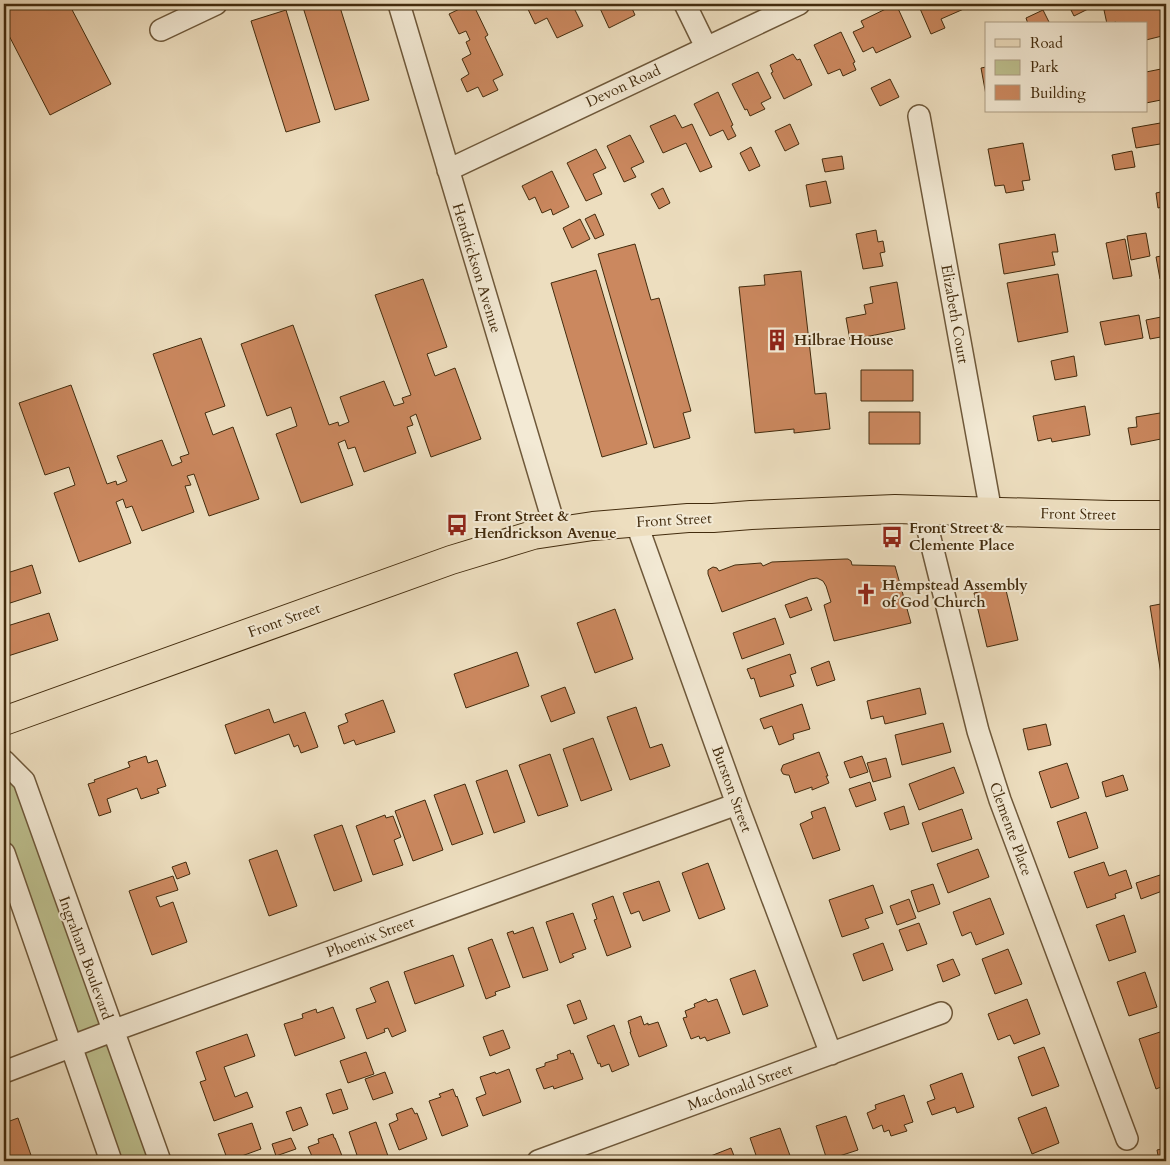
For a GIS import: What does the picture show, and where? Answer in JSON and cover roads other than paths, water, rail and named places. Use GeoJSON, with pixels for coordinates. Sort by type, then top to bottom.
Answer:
{"type":"FeatureCollection","features":[{"type":"Feature","properties":{"kind":"main road","name":"Front Street"},"geometry":{"type":"LineString","coordinates":[[4,722],[451,560],[533,535],[593,526],[688,518],[886,510],[1166,515]]}},
{"type":"Feature","properties":{"kind":"street"},"geometry":{"type":"LineString","coordinates":[[161,30],[216,4]]}},
{"type":"Feature","properties":{"kind":"street","name":"Hendrickson Avenue"},"geometry":{"type":"LineString","coordinates":[[399,4],[556,531]]}},
{"type":"Feature","properties":{"kind":"street"},"geometry":{"type":"LineString","coordinates":[[686,4],[706,47]]}},
{"type":"Feature","properties":{"kind":"street","name":"Devon Road"},"geometry":{"type":"LineString","coordinates":[[448,170],[799,4]]}},
{"type":"Feature","properties":{"kind":"street","name":"Elizabeth Court"},"geometry":{"type":"LineString","coordinates":[[919,116],[990,512]]}},
{"type":"Feature","properties":{"kind":"street","name":"Clemente Place"},"geometry":{"type":"LineString","coordinates":[[923,510],[978,731],[1000,800],[1127,1140]]}},
{"type":"Feature","properties":{"kind":"street","name":"Burston Street"},"geometry":{"type":"LineString","coordinates":[[636,522],[737,804],[831,1054]]}},
{"type":"Feature","properties":{"kind":"street","name":"Ingraham Boulevard"},"geometry":{"type":"LineString","coordinates":[[4,761],[24,781],[160,1161]]}},
{"type":"Feature","properties":{"kind":"street","name":"Phoenix Street"},"geometry":{"type":"LineString","coordinates":[[4,1072],[737,804]]}},
{"type":"Feature","properties":{"kind":"street"},"geometry":{"type":"LineString","coordinates":[[4,853],[111,1161]]}},
{"type":"Feature","properties":{"kind":"street","name":"Macdonald Street"},"geometry":{"type":"LineString","coordinates":[[538,1161],[941,1012]]}},
{"type":"Feature","properties":{"kind":"place","name":"Hilbrae House"},"geometry":{"type":"Point","coordinates":[777,340]}},
{"type":"Feature","properties":{"kind":"place","name":"Front Street & Hendrickson Avenue"},"geometry":{"type":"Point","coordinates":[457,525]}},
{"type":"Feature","properties":{"kind":"place","name":"Front Street & Clemente Place"},"geometry":{"type":"Point","coordinates":[892,537]}},
{"type":"Feature","properties":{"kind":"place","name":"Hempstead Assembly of God Church"},"geometry":{"type":"Point","coordinates":[866,594]}}]}
